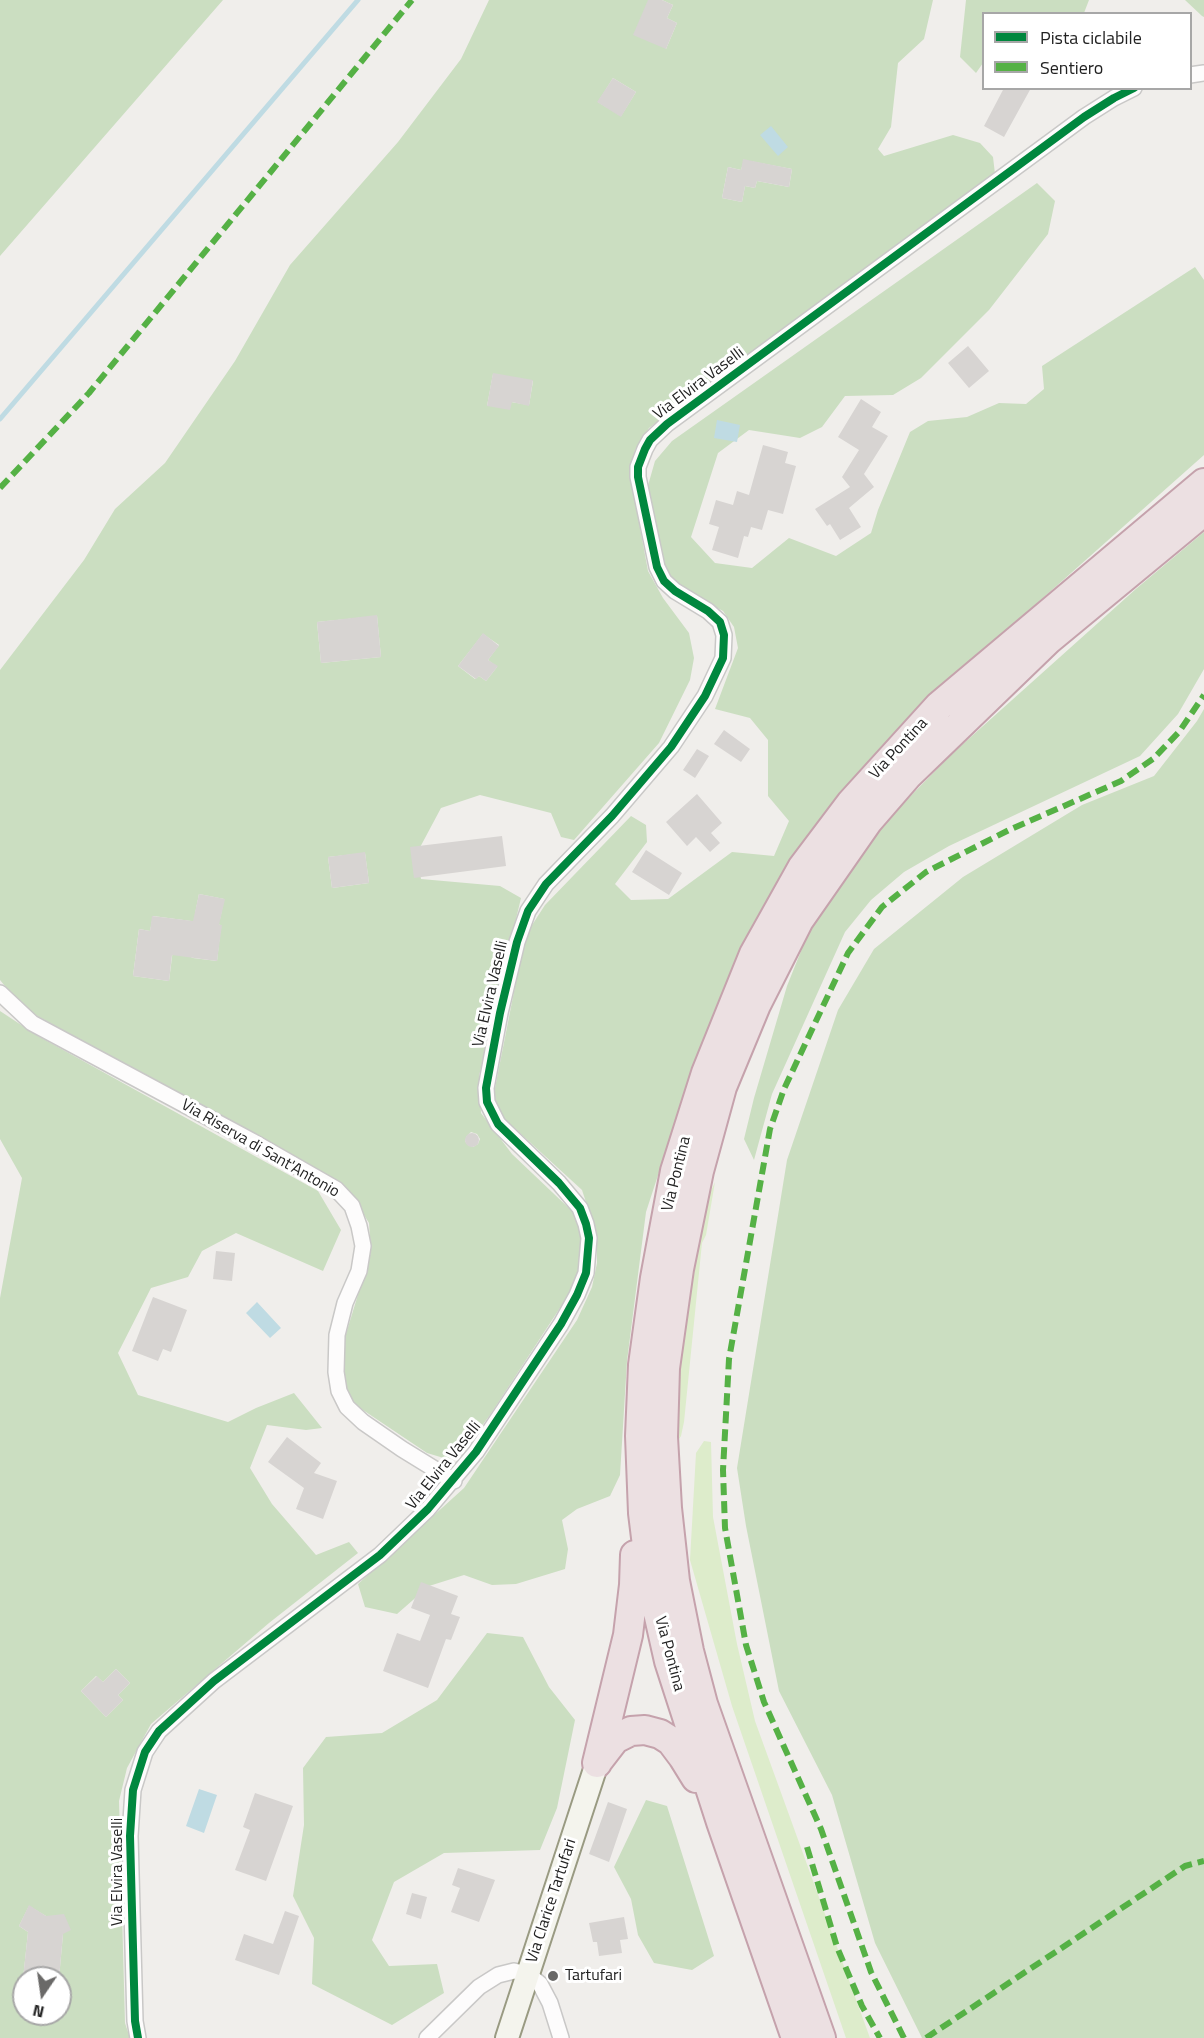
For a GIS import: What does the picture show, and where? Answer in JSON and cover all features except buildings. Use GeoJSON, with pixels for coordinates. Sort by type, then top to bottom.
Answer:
{"type":"FeatureCollection","features":[{"type":"Feature","properties":{"kind":"highway","name":"Via Pontina"},"geometry":{"type":"LineString","coordinates":[[796,2038],[669,1661],[652,1587],[643,1513],[640,1436],[643,1365],[655,1278],[675,1171],[706,1073],[754,954],[802,868],[851,802],[939,706],[1204,483]]}},
{"type":"Feature","properties":{"kind":"highway","name":"Via Pontina"},"geometry":{"type":"LineString","coordinates":[[821,2038],[704,1704],[689,1651],[675,1581],[667,1508],[663,1437],[665,1368],[679,1269],[699,1172],[722,1087],[756,1005],[799,920],[868,821],[907,776],[1048,640],[1204,511]]}},
{"type":"Feature","properties":{"kind":"highway"},"geometry":{"type":"LineString","coordinates":[[597,1763],[623,1658],[632,1602],[635,1559],[633,1507],[640,1436]]}},
{"type":"Feature","properties":{"kind":"highway"},"geometry":{"type":"LineString","coordinates":[[597,1763],[609,1745],[622,1735],[640,1729],[660,1734],[671,1741],[683,1756],[721,1821]]}},
{"type":"Feature","properties":{"kind":"street","name":"Via Elvira Vaselli"},"geometry":{"type":"LineString","coordinates":[[138,2038],[135,2021],[130,1836],[133,1791],[145,1752],[159,1731],[214,1681],[380,1555],[418,1521],[454,1481],[476,1452],[561,1324],[584,1280],[589,1259],[589,1233],[583,1214],[576,1202],[559,1183],[498,1124],[487,1102],[487,1081],[494,1039],[521,930],[528,911],[546,884],[612,816],[671,747],[705,696],[723,658],[724,635],[720,622],[708,611],[669,586],[657,567],[638,477],[638,467],[645,449],[658,432],[676,417],[1084,117],[1130,90]]}},
{"type":"Feature","properties":{"kind":"street","name":"Via Riserva di Sant'Antonio"},"geometry":{"type":"LineString","coordinates":[[0,993],[32,1023],[252,1141],[336,1189],[352,1206],[363,1246],[359,1271],[345,1303],[338,1335],[336,1372],[339,1391],[347,1407],[363,1422],[454,1481]]}},
{"type":"Feature","properties":{"kind":"street","name":"Via Clarice Tartufari"},"geometry":{"type":"LineString","coordinates":[[507,2038],[597,1763]]}},
{"type":"Feature","properties":{"kind":"street"},"geometry":{"type":"LineString","coordinates":[[427,2038],[479,1987],[504,1972],[514,1971],[528,1974],[537,1980],[550,2003],[561,2038]]}},
{"type":"Feature","properties":{"kind":"green space"},"geometry":{"type":"Polygon","coordinates":[[[0,0],[223,0],[0,256],[0,0]]]}},
{"type":"Feature","properties":{"kind":"green space"},"geometry":{"type":"Polygon","coordinates":[[[489,0],[648,0],[666,49],[677,23],[667,18],[673,5],[662,0],[933,0],[924,39],[898,63],[891,127],[878,149],[884,156],[953,135],[980,143],[993,157],[995,174],[649,428],[635,450],[631,479],[648,571],[663,598],[689,633],[694,658],[690,680],[659,743],[574,840],[561,837],[551,813],[480,795],[441,808],[417,853],[421,879],[500,886],[521,898],[479,1076],[481,1113],[512,1154],[573,1212],[582,1238],[583,1259],[575,1285],[490,1415],[460,1455],[447,1459],[427,1453],[351,1402],[342,1380],[342,1347],[371,1252],[369,1223],[356,1202],[328,1177],[23,1008],[0,980],[0,670],[84,560],[115,509],[165,463],[235,361],[290,265],[398,142],[461,59],[489,0]],[[613,78],[598,102],[621,116],[636,92],[613,78]],[[744,160],[741,170],[728,167],[722,198],[742,202],[745,186],[755,188],[757,181],[789,187],[792,169],[744,160]],[[493,374],[487,406],[511,402],[529,405],[533,381],[493,374]],[[377,616],[317,622],[321,663],[381,657],[377,616]],[[483,634],[458,666],[475,679],[479,676],[486,681],[497,667],[488,660],[499,645],[483,634]],[[365,853],[328,857],[332,888],[369,883],[365,853]],[[199,894],[195,914],[220,919],[224,899],[199,894]],[[153,916],[150,931],[139,929],[133,976],[169,981],[173,949],[193,958],[217,961],[221,925],[153,916]],[[471,1132],[467,1136],[465,1141],[473,1147],[478,1144],[480,1139],[477,1134],[471,1132]]]}},
{"type":"Feature","properties":{"kind":"green space"},"geometry":{"type":"Polygon","coordinates":[[[966,0],[1089,0],[1084,12],[982,12],[982,64],[976,73],[960,57],[966,0]]]}},
{"type":"Feature","properties":{"kind":"green space"},"geometry":{"type":"Polygon","coordinates":[[[1185,0],[1204,0],[1204,17],[1202,16],[1185,0]]]}},
{"type":"Feature","properties":{"kind":"green space"},"geometry":{"type":"Polygon","coordinates":[[[1037,183],[1055,201],[1048,234],[989,310],[921,378],[893,395],[845,396],[822,427],[800,438],[749,430],[718,453],[691,537],[715,563],[752,568],[789,538],[836,556],[871,533],[910,432],[928,421],[967,417],[999,403],[1026,404],[1044,389],[1042,366],[1195,267],[1204,280],[1204,455],[919,708],[737,969],[692,1071],[646,1212],[627,1361],[620,1475],[610,1496],[577,1509],[562,1520],[568,1549],[565,1569],[516,1584],[492,1585],[464,1575],[429,1586],[397,1614],[365,1607],[358,1584],[464,1488],[577,1320],[592,1287],[597,1263],[597,1236],[582,1190],[498,1113],[494,1093],[525,936],[545,905],[631,816],[646,825],[647,842],[615,884],[631,900],[668,899],[732,852],[774,856],[789,821],[768,796],[768,740],[750,718],[715,709],[738,648],[734,627],[723,611],[676,586],[663,573],[647,489],[655,461],[672,441],[1037,183]]]}},
{"type":"Feature","properties":{"kind":"green space"},"geometry":{"type":"Polygon","coordinates":[[[1204,532],[1204,669],[1178,714],[1140,756],[949,846],[904,872],[871,900],[845,932],[772,1094],[754,1160],[744,1139],[787,986],[815,916],[869,838],[954,752],[1137,588],[1204,532]]]}},
{"type":"Feature","properties":{"kind":"green space"},"geometry":{"type":"Polygon","coordinates":[[[1204,709],[1204,2038],[922,2038],[875,1943],[832,1795],[779,1691],[746,1526],[737,1468],[787,1160],[838,1010],[874,949],[963,877],[1082,805],[1154,776],[1204,709]]]}},
{"type":"Feature","properties":{"kind":"green space"},"geometry":{"type":"Polygon","coordinates":[[[0,1011],[38,1036],[318,1191],[341,1230],[323,1271],[236,1233],[202,1251],[188,1277],[151,1288],[118,1353],[138,1395],[228,1422],[294,1393],[322,1428],[306,1430],[267,1425],[250,1468],[272,1504],[316,1555],[349,1542],[358,1553],[269,1623],[151,1724],[127,1768],[119,1801],[125,2023],[130,2038],[0,2038],[0,1298],[22,1178],[0,1139],[0,1011]],[[116,1669],[103,1682],[96,1676],[81,1691],[106,1717],[123,1700],[118,1695],[130,1683],[116,1669]]]}},
{"type":"Feature","properties":{"kind":"green space"},"geometry":{"type":"Polygon","coordinates":[[[715,1182],[706,1235],[702,1243],[684,1422],[677,1442],[673,1410],[677,1342],[705,1204],[715,1182]]]}},
{"type":"Feature","properties":{"kind":"green space"},"geometry":{"type":"Polygon","coordinates":[[[704,1441],[711,1442],[713,1517],[737,1644],[755,1721],[870,2038],[846,2038],[732,1706],[690,1560],[696,1453],[704,1441]]]}},
{"type":"Feature","properties":{"kind":"green space"},"geometry":{"type":"Polygon","coordinates":[[[487,1633],[523,1637],[549,1687],[575,1720],[557,1808],[540,1850],[444,1853],[394,1882],[372,1940],[389,1966],[437,1964],[444,1993],[392,2025],[312,1984],[314,1938],[293,1896],[304,1825],[303,1768],[326,1737],[382,1733],[437,1700],[487,1633]]]}},
{"type":"Feature","properties":{"kind":"green space"},"geometry":{"type":"Polygon","coordinates":[[[646,1800],[667,1806],[714,1956],[692,1970],[654,1963],[638,1935],[631,1899],[614,1867],[646,1800]]]}},
{"type":"Feature","properties":{"kind":"water"},"geometry":{"type":"Polygon","coordinates":[[[771,126],[788,147],[778,156],[760,135],[771,126]]]}},
{"type":"Feature","properties":{"kind":"water"},"geometry":{"type":"Polygon","coordinates":[[[717,420],[740,425],[737,442],[714,438],[717,420]]]}},
{"type":"Feature","properties":{"kind":"water"},"geometry":{"type":"Polygon","coordinates":[[[257,1302],[281,1328],[270,1338],[246,1313],[257,1302]]]}},
{"type":"Feature","properties":{"kind":"water"},"geometry":{"type":"Polygon","coordinates":[[[199,1789],[217,1795],[204,1833],[186,1826],[199,1789]]]}},
{"type":"Feature","properties":{"kind":"waterway"},"geometry":{"type":"LineString","coordinates":[[0,419],[358,0]]}},
{"type":"Feature","properties":{"kind":"marked path"},"geometry":{"type":"LineString","coordinates":[[0,488],[89,393],[412,0]]}},
{"type":"Feature","properties":{"kind":"marked path"},"geometry":{"type":"LineString","coordinates":[[904,2038],[871,1972],[821,1829],[764,1702],[746,1645],[725,1528],[723,1470],[729,1359],[770,1129],[784,1089],[848,953],[882,907],[926,872],[1009,830],[1121,781],[1153,759],[1179,732],[1204,695]]}},
{"type":"Feature","properties":{"kind":"marked path"},"geometry":{"type":"LineString","coordinates":[[807,1847],[837,1947],[862,2006],[880,2038]]}},
{"type":"Feature","properties":{"kind":"marked path"},"geometry":{"type":"LineString","coordinates":[[926,2038],[1185,1866],[1204,1861]]}},
{"type":"Feature","properties":{"kind":"cycle path"},"geometry":{"type":"LineString","coordinates":[[138,2038],[135,2021],[130,1836],[133,1790],[145,1752],[159,1731],[214,1681],[380,1555],[428,1509],[476,1452],[561,1324],[586,1273],[589,1238],[580,1208],[559,1183],[498,1124],[487,1102],[486,1088],[500,1013],[517,942],[528,911],[546,884],[612,816],[671,747],[705,696],[723,658],[724,635],[720,622],[708,611],[675,591],[664,581],[657,567],[638,477],[638,467],[645,449],[650,440],[667,424],[1084,117],[1130,90]]}},
{"type":"Feature","properties":{"kind":"place","name":"Tartufari"},"geometry":{"type":"Point","coordinates":[553,1976]}}]}
